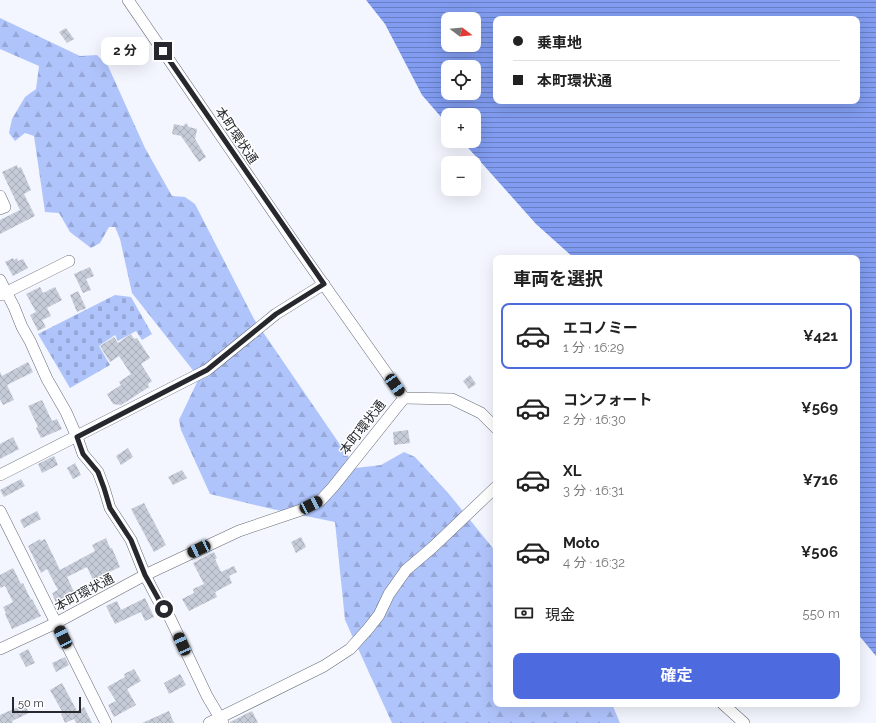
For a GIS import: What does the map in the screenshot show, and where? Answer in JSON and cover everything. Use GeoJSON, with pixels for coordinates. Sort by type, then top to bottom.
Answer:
{"type":"FeatureCollection","features":[{"type":"Feature","properties":{"kind":"street","name":"本町環状通"},"geometry":{"type":"LineString","coordinates":[[0,649],[56,623],[145,575],[239,531],[301,510],[321,500],[404,398],[128,0]]}},
{"type":"Feature","properties":{"kind":"street"},"geometry":{"type":"LineString","coordinates":[[0,196],[5,207],[0,209]]}},
{"type":"Feature","properties":{"kind":"street"},"geometry":{"type":"LineString","coordinates":[[3,294],[69,261]]}},
{"type":"Feature","properties":{"kind":"street"},"geometry":{"type":"LineString","coordinates":[[0,280],[3,294],[62,406],[77,437],[83,454],[98,472],[110,508],[131,540],[145,575],[158,600],[170,618],[207,696],[222,720]]}},
{"type":"Feature","properties":{"kind":"street"},"geometry":{"type":"LineString","coordinates":[[0,475],[207,370],[276,314],[324,284]]}},
{"type":"Feature","properties":{"kind":"street"},"geometry":{"type":"LineString","coordinates":[[404,398],[452,399],[481,413],[493,425]]}},
{"type":"Feature","properties":{"kind":"street"},"geometry":{"type":"LineString","coordinates":[[209,723],[222,720],[324,666],[350,649],[379,615],[389,594],[406,570],[433,547],[493,490]]}},
{"type":"Feature","properties":{"kind":"street"},"geometry":{"type":"LineString","coordinates":[[0,511],[106,723]]}},
{"type":"Feature","properties":{"kind":"street"},"geometry":{"type":"LineString","coordinates":[[726,707],[744,723]]}},
{"type":"Feature","properties":{"kind":"green space"},"geometry":{"type":"Polygon","coordinates":[[[0,18],[80,56],[97,55],[108,66],[145,148],[172,196],[185,197],[195,204],[254,319],[356,468],[381,465],[404,452],[415,457],[449,494],[493,548],[493,707],[613,707],[620,723],[392,723],[345,620],[335,522],[210,494],[181,430],[179,420],[199,378],[132,293],[120,239],[115,227],[109,227],[100,243],[91,248],[70,232],[59,213],[45,212],[34,136],[25,133],[15,141],[9,133],[12,119],[25,97],[36,89],[39,66],[0,49],[0,18]]]}},
{"type":"Feature","properties":{"kind":"green space"},"geometry":{"type":"Polygon","coordinates":[[[115,295],[131,297],[152,334],[142,340],[136,331],[118,341],[115,335],[99,346],[110,365],[70,388],[38,334],[115,295]]]}},
{"type":"Feature","properties":{"kind":"shaded area"},"geometry":{"type":"Polygon","coordinates":[[[366,0],[876,0],[876,656],[860,637],[860,255],[571,255],[536,224],[481,162],[481,156],[475,156],[468,148],[481,148],[481,108],[441,108],[441,117],[422,95],[385,24],[366,0]]]}},
{"type":"Feature","properties":{"kind":"building"},"geometry":{"type":"Polygon","coordinates":[[[66,28],[74,39],[67,43],[59,32],[66,28]]]}},
{"type":"Feature","properties":{"kind":"building"},"geometry":{"type":"Polygon","coordinates":[[[186,123],[189,127],[197,129],[195,139],[206,157],[199,162],[181,136],[172,134],[174,124],[183,126],[186,123]]]}},
{"type":"Feature","properties":{"kind":"building"},"geometry":{"type":"Polygon","coordinates":[[[17,165],[18,168],[21,167],[31,190],[24,194],[35,216],[0,234],[0,220],[20,210],[2,172],[17,165]]]}},
{"type":"Feature","properties":{"kind":"building"},"geometry":{"type":"Polygon","coordinates":[[[13,258],[14,260],[17,258],[18,261],[23,259],[28,268],[13,276],[5,262],[13,258]]]}},
{"type":"Feature","properties":{"kind":"building"},"geometry":{"type":"Polygon","coordinates":[[[90,267],[94,276],[86,279],[91,290],[83,293],[74,274],[90,267]]]}},
{"type":"Feature","properties":{"kind":"building"},"geometry":{"type":"Polygon","coordinates":[[[40,287],[43,293],[55,287],[62,300],[47,308],[51,316],[42,320],[46,327],[38,331],[30,315],[36,312],[26,294],[40,287]]]}},
{"type":"Feature","properties":{"kind":"building"},"geometry":{"type":"Polygon","coordinates":[[[78,291],[86,308],[77,312],[70,295],[78,291]]]}},
{"type":"Feature","properties":{"kind":"building"},"geometry":{"type":"Polygon","coordinates":[[[131,334],[134,339],[137,338],[150,358],[141,364],[152,381],[148,384],[149,387],[121,405],[113,404],[107,394],[121,385],[119,382],[131,374],[119,356],[110,362],[100,346],[114,337],[118,343],[131,334]]]}},
{"type":"Feature","properties":{"kind":"building"},"geometry":{"type":"Polygon","coordinates":[[[28,362],[33,372],[7,385],[14,400],[3,405],[0,399],[0,372],[2,376],[28,362]]]}},
{"type":"Feature","properties":{"kind":"building"},"geometry":{"type":"Polygon","coordinates":[[[470,375],[476,384],[469,389],[463,381],[470,375]]]}},
{"type":"Feature","properties":{"kind":"building"},"geometry":{"type":"Polygon","coordinates":[[[42,400],[52,421],[57,419],[62,429],[41,438],[36,428],[38,427],[28,406],[42,400]]]}},
{"type":"Feature","properties":{"kind":"building"},"geometry":{"type":"Polygon","coordinates":[[[408,430],[410,443],[394,445],[393,432],[408,430]]]}},
{"type":"Feature","properties":{"kind":"building"},"geometry":{"type":"Polygon","coordinates":[[[13,437],[19,449],[0,459],[0,444],[13,437]]]}},
{"type":"Feature","properties":{"kind":"building"},"geometry":{"type":"Polygon","coordinates":[[[128,448],[133,457],[121,465],[116,456],[128,448]]]}},
{"type":"Feature","properties":{"kind":"building"},"geometry":{"type":"Polygon","coordinates":[[[54,456],[58,465],[42,473],[38,464],[54,456]]]}},
{"type":"Feature","properties":{"kind":"building"},"geometry":{"type":"Polygon","coordinates":[[[75,463],[81,475],[73,479],[67,468],[75,463]]]}},
{"type":"Feature","properties":{"kind":"building"},"geometry":{"type":"Polygon","coordinates":[[[182,470],[187,478],[173,485],[168,477],[182,470]]]}},
{"type":"Feature","properties":{"kind":"building"},"geometry":{"type":"Polygon","coordinates":[[[21,479],[25,486],[4,497],[0,490],[21,479]]]}},
{"type":"Feature","properties":{"kind":"building"},"geometry":{"type":"Polygon","coordinates":[[[144,503],[166,545],[154,552],[131,509],[144,503]]]}},
{"type":"Feature","properties":{"kind":"building"},"geometry":{"type":"Polygon","coordinates":[[[37,511],[41,519],[24,528],[20,520],[37,511]]]}},
{"type":"Feature","properties":{"kind":"building"},"geometry":{"type":"Polygon","coordinates":[[[301,537],[306,547],[296,553],[291,542],[301,537]]]}},
{"type":"Feature","properties":{"kind":"building"},"geometry":{"type":"Polygon","coordinates":[[[106,538],[120,567],[93,580],[87,567],[67,577],[76,596],[57,605],[52,593],[58,590],[47,569],[41,573],[28,546],[40,539],[41,541],[45,539],[60,570],[95,551],[92,545],[106,538]]]}},
{"type":"Feature","properties":{"kind":"building"},"geometry":{"type":"Polygon","coordinates":[[[214,552],[217,558],[215,559],[221,572],[234,566],[237,572],[229,576],[232,583],[215,592],[217,597],[189,611],[182,599],[194,593],[193,589],[204,584],[193,563],[214,552]]]}},
{"type":"Feature","properties":{"kind":"building"},"geometry":{"type":"Polygon","coordinates":[[[13,568],[41,616],[12,629],[3,607],[13,602],[5,586],[0,588],[0,575],[13,568]]]}},
{"type":"Feature","properties":{"kind":"building"},"geometry":{"type":"Polygon","coordinates":[[[145,598],[154,617],[145,621],[141,612],[115,624],[106,606],[117,601],[121,610],[145,598]]]}},
{"type":"Feature","properties":{"kind":"building"},"geometry":{"type":"Polygon","coordinates":[[[28,649],[35,663],[26,667],[19,654],[28,649]]]}},
{"type":"Feature","properties":{"kind":"building"},"geometry":{"type":"Polygon","coordinates":[[[65,657],[69,665],[56,672],[52,663],[65,657]]]}},
{"type":"Feature","properties":{"kind":"building"},"geometry":{"type":"Polygon","coordinates":[[[134,669],[141,681],[127,689],[136,705],[114,717],[108,705],[116,701],[107,687],[125,677],[124,674],[134,669]]]}},
{"type":"Feature","properties":{"kind":"building"},"geometry":{"type":"Polygon","coordinates":[[[180,674],[186,685],[169,694],[164,683],[180,674]]]}},
{"type":"Feature","properties":{"kind":"building"},"geometry":{"type":"Polygon","coordinates":[[[62,683],[77,711],[84,707],[92,723],[76,723],[74,719],[65,723],[61,714],[63,713],[50,690],[62,683]]]}},
{"type":"Feature","properties":{"kind":"building"},"geometry":{"type":"Polygon","coordinates":[[[25,704],[29,713],[12,721],[13,723],[0,723],[0,715],[25,704]]]}},
{"type":"Feature","properties":{"kind":"building"},"geometry":{"type":"Polygon","coordinates":[[[169,711],[174,723],[142,723],[169,711]]]}},
{"type":"Feature","properties":{"kind":"building"},"geometry":{"type":"Polygon","coordinates":[[[252,711],[258,723],[230,723],[230,722],[252,711]]]}},
{"type":"Feature","properties":{"kind":"route"},"geometry":{"type":"LineString","coordinates":[[163,51],[324,284],[276,314],[207,370],[77,437],[83,454],[98,472],[110,508],[131,540],[145,575],[164,609]]}}]}
